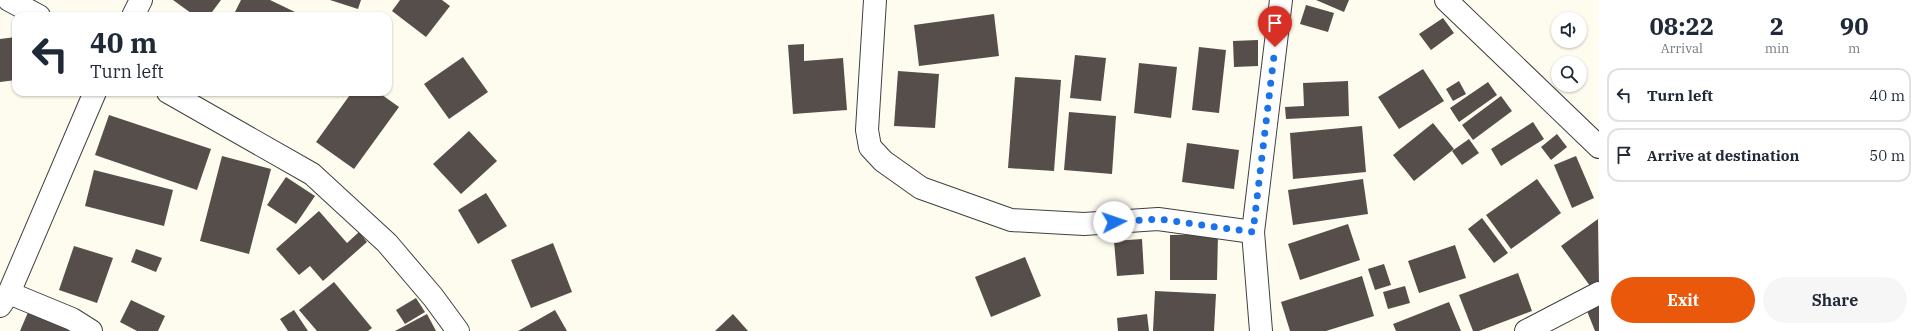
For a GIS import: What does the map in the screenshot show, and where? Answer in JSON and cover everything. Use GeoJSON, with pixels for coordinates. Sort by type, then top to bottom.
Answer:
{"type":"FeatureCollection","features":[{"type":"Feature","properties":{"kind":"street"},"geometry":{"type":"LineString","coordinates":[[9,0],[32,12]]}},
{"type":"Feature","properties":{"kind":"street"},"geometry":{"type":"LineString","coordinates":[[135,12],[141,0]]}},
{"type":"Feature","properties":{"kind":"street"},"geometry":{"type":"LineString","coordinates":[[875,0],[868,130],[870,147],[883,161],[921,188],[1011,220],[1084,224],[1158,219],[1253,232]]}},
{"type":"Feature","properties":{"kind":"street"},"geometry":{"type":"LineString","coordinates":[[1261,331],[1253,232],[1281,0]]}},
{"type":"Feature","properties":{"kind":"street"},"geometry":{"type":"LineString","coordinates":[[1446,0],[1599,147]]}},
{"type":"Feature","properties":{"kind":"street"},"geometry":{"type":"LineString","coordinates":[[91,331],[72,320],[4,299],[93,96]]}},
{"type":"Feature","properties":{"kind":"street"},"geometry":{"type":"LineString","coordinates":[[175,96],[312,174],[388,243],[433,297],[458,331]]}},
{"type":"Feature","properties":{"kind":"street"},"geometry":{"type":"LineString","coordinates":[[1526,331],[1599,293]]}},
{"type":"Feature","properties":{"kind":"building"},"geometry":{"type":"Polygon","coordinates":[[[173,0],[221,0],[212,12],[190,12],[173,0]]]}},
{"type":"Feature","properties":{"kind":"building"},"geometry":{"type":"Polygon","coordinates":[[[241,0],[270,0],[295,12],[235,12],[241,0]]]}},
{"type":"Feature","properties":{"kind":"building"},"geometry":{"type":"Polygon","coordinates":[[[330,0],[361,0],[358,9],[330,0]]]}},
{"type":"Feature","properties":{"kind":"building"},"geometry":{"type":"Polygon","coordinates":[[[400,0],[442,0],[450,6],[426,37],[392,11],[400,0]]]}},
{"type":"Feature","properties":{"kind":"building"},"geometry":{"type":"Polygon","coordinates":[[[1316,0],[1349,0],[1344,12],[1316,0]]]}},
{"type":"Feature","properties":{"kind":"building"},"geometry":{"type":"Polygon","coordinates":[[[1306,5],[1334,13],[1328,32],[1300,24],[1306,5]]]}},
{"type":"Feature","properties":{"kind":"building"},"geometry":{"type":"Polygon","coordinates":[[[994,14],[999,56],[919,66],[914,25],[994,14]]]}},
{"type":"Feature","properties":{"kind":"building"},"geometry":{"type":"Polygon","coordinates":[[[1443,18],[1454,33],[1431,50],[1419,34],[1443,18]]]}},
{"type":"Feature","properties":{"kind":"building"},"geometry":{"type":"Polygon","coordinates":[[[12,38],[12,80],[0,82],[0,39],[12,38]]]}},
{"type":"Feature","properties":{"kind":"building"},"geometry":{"type":"Polygon","coordinates":[[[1258,40],[1258,66],[1234,67],[1233,41],[1258,40]]]}},
{"type":"Feature","properties":{"kind":"building"},"geometry":{"type":"Polygon","coordinates":[[[804,44],[804,61],[843,58],[847,110],[793,114],[788,45],[804,44]]]}},
{"type":"Feature","properties":{"kind":"building"},"geometry":{"type":"Polygon","coordinates":[[[1199,47],[1226,50],[1219,113],[1192,110],[1199,47]]]}},
{"type":"Feature","properties":{"kind":"building"},"geometry":{"type":"Polygon","coordinates":[[[1075,55],[1106,58],[1101,101],[1070,98],[1075,55]]]}},
{"type":"Feature","properties":{"kind":"building"},"geometry":{"type":"Polygon","coordinates":[[[463,57],[488,92],[449,119],[424,84],[463,57]]]}},
{"type":"Feature","properties":{"kind":"building"},"geometry":{"type":"Polygon","coordinates":[[[1139,63],[1177,67],[1171,118],[1134,113],[1139,63]]]}},
{"type":"Feature","properties":{"kind":"building"},"geometry":{"type":"Polygon","coordinates":[[[1423,69],[1444,101],[1399,129],[1378,97],[1423,69]]]}},
{"type":"Feature","properties":{"kind":"building"},"geometry":{"type":"Polygon","coordinates":[[[898,71],[939,74],[935,128],[894,126],[898,71]]]}},
{"type":"Feature","properties":{"kind":"building"},"geometry":{"type":"Polygon","coordinates":[[[1015,77],[1061,80],[1054,171],[1008,168],[1015,77]]]}},
{"type":"Feature","properties":{"kind":"building"},"geometry":{"type":"Polygon","coordinates":[[[1348,81],[1349,116],[1286,119],[1285,107],[1304,106],[1303,83],[1348,81]]]}},
{"type":"Feature","properties":{"kind":"building"},"geometry":{"type":"Polygon","coordinates":[[[1459,81],[1466,94],[1453,101],[1446,89],[1459,81]]]}},
{"type":"Feature","properties":{"kind":"building"},"geometry":{"type":"Polygon","coordinates":[[[1488,82],[1497,95],[1459,122],[1450,108],[1488,82]]]}},
{"type":"Feature","properties":{"kind":"building"},"geometry":{"type":"Polygon","coordinates":[[[349,96],[384,96],[399,107],[354,169],[316,142],[349,96]]]}},
{"type":"Feature","properties":{"kind":"building"},"geometry":{"type":"Polygon","coordinates":[[[1501,96],[1512,111],[1473,140],[1462,125],[1501,96]]]}},
{"type":"Feature","properties":{"kind":"building"},"geometry":{"type":"Polygon","coordinates":[[[1069,112],[1116,116],[1112,174],[1064,170],[1069,112]]]}},
{"type":"Feature","properties":{"kind":"building"},"geometry":{"type":"Polygon","coordinates":[[[109,115],[211,149],[197,190],[95,155],[109,115]]]}},
{"type":"Feature","properties":{"kind":"building"},"geometry":{"type":"Polygon","coordinates":[[[1533,122],[1544,139],[1501,166],[1491,149],[1533,122]]]}},
{"type":"Feature","properties":{"kind":"building"},"geometry":{"type":"Polygon","coordinates":[[[1433,123],[1454,149],[1414,181],[1393,155],[1433,123]]]}},
{"type":"Feature","properties":{"kind":"building"},"geometry":{"type":"Polygon","coordinates":[[[1362,126],[1366,172],[1293,179],[1290,133],[1362,126]]]}},
{"type":"Feature","properties":{"kind":"building"},"geometry":{"type":"Polygon","coordinates":[[[469,131],[497,161],[461,194],[433,164],[469,131]]]}},
{"type":"Feature","properties":{"kind":"building"},"geometry":{"type":"Polygon","coordinates":[[[1557,134],[1567,147],[1551,160],[1541,147],[1557,134]]]}},
{"type":"Feature","properties":{"kind":"building"},"geometry":{"type":"Polygon","coordinates":[[[1469,139],[1479,153],[1462,165],[1452,151],[1469,139]]]}},
{"type":"Feature","properties":{"kind":"building"},"geometry":{"type":"Polygon","coordinates":[[[1187,143],[1239,150],[1234,189],[1182,182],[1187,143]]]}},
{"type":"Feature","properties":{"kind":"building"},"geometry":{"type":"Polygon","coordinates":[[[222,156],[271,169],[249,254],[200,241],[222,156]]]}},
{"type":"Feature","properties":{"kind":"building"},"geometry":{"type":"Polygon","coordinates":[[[1576,156],[1594,198],[1572,208],[1554,165],[1576,156]]]}},
{"type":"Feature","properties":{"kind":"building"},"geometry":{"type":"Polygon","coordinates":[[[94,170],[173,190],[164,226],[85,206],[94,170]]]}},
{"type":"Feature","properties":{"kind":"building"},"geometry":{"type":"Polygon","coordinates":[[[286,177],[315,196],[296,224],[267,205],[286,177]]]}},
{"type":"Feature","properties":{"kind":"building"},"geometry":{"type":"Polygon","coordinates":[[[1363,179],[1368,214],[1293,225],[1288,190],[1363,179]]]}},
{"type":"Feature","properties":{"kind":"building"},"geometry":{"type":"Polygon","coordinates":[[[1537,179],[1561,213],[1511,249],[1486,215],[1537,179]]]}},
{"type":"Feature","properties":{"kind":"building"},"geometry":{"type":"Polygon","coordinates":[[[486,193],[507,226],[478,244],[458,210],[486,193]]]}},
{"type":"Feature","properties":{"kind":"building"},"geometry":{"type":"Polygon","coordinates":[[[319,211],[347,243],[359,232],[367,242],[323,281],[310,266],[299,275],[276,249],[319,211]]]}},
{"type":"Feature","properties":{"kind":"building"},"geometry":{"type":"Polygon","coordinates":[[[1482,218],[1508,253],[1494,263],[1468,229],[1482,218]]]}},
{"type":"Feature","properties":{"kind":"building"},"geometry":{"type":"Polygon","coordinates":[[[1598,219],[1599,285],[1593,290],[1561,246],[1598,219]]]}},
{"type":"Feature","properties":{"kind":"building"},"geometry":{"type":"Polygon","coordinates":[[[1348,224],[1360,260],[1300,280],[1288,244],[1348,224]]]}},
{"type":"Feature","properties":{"kind":"building"},"geometry":{"type":"Polygon","coordinates":[[[1218,234],[1217,280],[1170,280],[1170,235],[1218,234]]]}},
{"type":"Feature","properties":{"kind":"building"},"geometry":{"type":"Polygon","coordinates":[[[1142,239],[1144,274],[1117,276],[1114,241],[1142,239]]]}},
{"type":"Feature","properties":{"kind":"building"},"geometry":{"type":"Polygon","coordinates":[[[553,243],[572,292],[531,308],[511,260],[553,243]]]}},
{"type":"Feature","properties":{"kind":"building"},"geometry":{"type":"Polygon","coordinates":[[[1455,245],[1466,278],[1419,293],[1408,261],[1455,245]]]}},
{"type":"Feature","properties":{"kind":"building"},"geometry":{"type":"Polygon","coordinates":[[[74,246],[113,258],[97,303],[59,290],[74,246]]]}},
{"type":"Feature","properties":{"kind":"building"},"geometry":{"type":"Polygon","coordinates":[[[136,249],[162,258],[156,272],[131,262],[136,249]]]}},
{"type":"Feature","properties":{"kind":"building"},"geometry":{"type":"Polygon","coordinates":[[[1025,257],[1041,296],[991,317],[975,277],[1025,257]]]}},
{"type":"Feature","properties":{"kind":"building"},"geometry":{"type":"Polygon","coordinates":[[[1384,264],[1391,285],[1375,290],[1368,269],[1384,264]]]}},
{"type":"Feature","properties":{"kind":"building"},"geometry":{"type":"Polygon","coordinates":[[[1518,273],[1532,311],[1479,331],[1473,331],[1459,295],[1518,273]]]}},
{"type":"Feature","properties":{"kind":"building"},"geometry":{"type":"Polygon","coordinates":[[[1362,276],[1374,316],[1326,331],[1290,331],[1281,302],[1362,276]]]}},
{"type":"Feature","properties":{"kind":"building"},"geometry":{"type":"Polygon","coordinates":[[[334,282],[372,328],[368,331],[317,331],[299,310],[334,282]]]}},
{"type":"Feature","properties":{"kind":"building"},"geometry":{"type":"Polygon","coordinates":[[[1405,286],[1410,303],[1388,309],[1383,292],[1405,286]]]}},
{"type":"Feature","properties":{"kind":"building"},"geometry":{"type":"Polygon","coordinates":[[[1155,291],[1216,294],[1214,331],[1153,331],[1155,291]]]}},
{"type":"Feature","properties":{"kind":"building"},"geometry":{"type":"Polygon","coordinates":[[[416,298],[425,312],[405,324],[396,310],[416,298]]]}},
{"type":"Feature","properties":{"kind":"building"},"geometry":{"type":"Polygon","coordinates":[[[131,300],[165,316],[158,331],[137,331],[120,322],[131,300]]]}},
{"type":"Feature","properties":{"kind":"building"},"geometry":{"type":"Polygon","coordinates":[[[1599,300],[1599,331],[1595,331],[1585,306],[1599,300]]]}},
{"type":"Feature","properties":{"kind":"building"},"geometry":{"type":"Polygon","coordinates":[[[1449,302],[1461,331],[1396,331],[1393,324],[1449,302]]]}},
{"type":"Feature","properties":{"kind":"building"},"geometry":{"type":"Polygon","coordinates":[[[29,310],[72,331],[20,331],[29,310]]]}},
{"type":"Feature","properties":{"kind":"building"},"geometry":{"type":"Polygon","coordinates":[[[294,310],[308,331],[288,331],[280,319],[294,310]]]}},
{"type":"Feature","properties":{"kind":"building"},"geometry":{"type":"Polygon","coordinates":[[[555,310],[567,331],[518,331],[555,310]]]}},
{"type":"Feature","properties":{"kind":"building"},"geometry":{"type":"Polygon","coordinates":[[[427,314],[436,331],[395,331],[427,314]]]}},
{"type":"Feature","properties":{"kind":"building"},"geometry":{"type":"Polygon","coordinates":[[[733,314],[748,331],[715,331],[733,314]]]}},
{"type":"Feature","properties":{"kind":"building"},"geometry":{"type":"Polygon","coordinates":[[[1147,314],[1149,331],[1118,331],[1117,318],[1147,314]]]}},
{"type":"Feature","properties":{"kind":"route"},"geometry":{"type":"LineString","coordinates":[[1114,222],[1158,219],[1253,232],[1275,47]]}}]}
